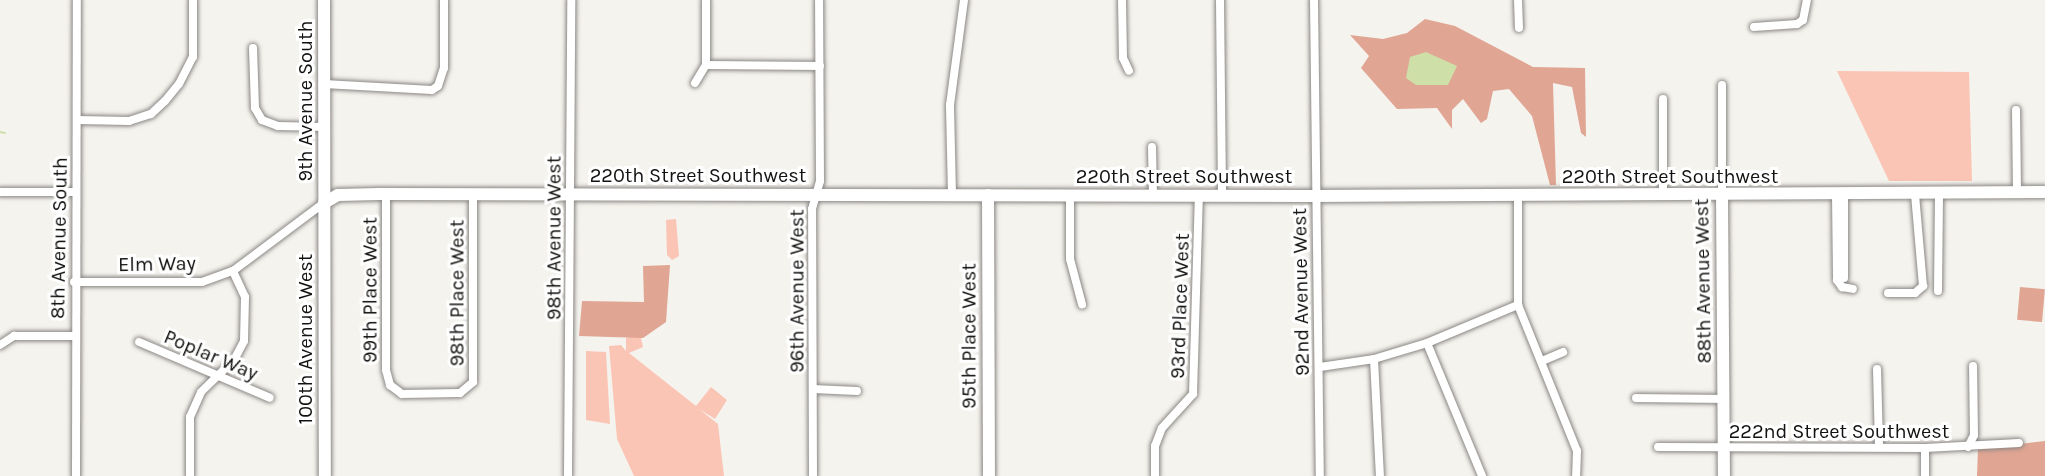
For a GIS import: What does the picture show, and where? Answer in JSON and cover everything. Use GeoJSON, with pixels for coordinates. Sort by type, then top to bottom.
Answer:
{"type":"FeatureCollection","features":[{"type":"Feature","properties":{"kind":"main road","name":"9th Avenue South"},"geometry":{"type":"LineString","coordinates":[[324,0],[324,203]]}},
{"type":"Feature","properties":{"kind":"main road","name":"220th Street Southwest"},"geometry":{"type":"LineString","coordinates":[[324,203],[338,195],[386,194],[1199,197],[2045,192]]}},
{"type":"Feature","properties":{"kind":"main road","name":"95th Place West"},"geometry":{"type":"LineString","coordinates":[[988,195],[989,476]]}},
{"type":"Feature","properties":{"kind":"main road","name":"88th Avenue West"},"geometry":{"type":"LineString","coordinates":[[1722,195],[1724,476]]}},
{"type":"Feature","properties":{"kind":"main road","name":"100th Avenue West"},"geometry":{"type":"LineString","coordinates":[[324,203],[325,476]]}},
{"type":"Feature","properties":{"kind":"street","name":"8th Avenue South"},"geometry":{"type":"LineString","coordinates":[[76,476],[74,282],[77,0]]}},
{"type":"Feature","properties":{"kind":"street"},"geometry":{"type":"LineString","coordinates":[[77,120],[129,121],[151,114],[165,101],[180,84],[193,57],[193,0]]}},
{"type":"Feature","properties":{"kind":"street"},"geometry":{"type":"LineString","coordinates":[[324,84],[432,90],[438,86],[444,68],[444,0]]}},
{"type":"Feature","properties":{"kind":"street","name":"98th Avenue West"},"geometry":{"type":"LineString","coordinates":[[568,476],[571,0]]}},
{"type":"Feature","properties":{"kind":"street"},"geometry":{"type":"LineString","coordinates":[[695,83],[706,65],[705,0]]}},
{"type":"Feature","properties":{"kind":"street","name":"96th Avenue West"},"geometry":{"type":"LineString","coordinates":[[813,476],[812,209],[820,180],[819,0]]}},
{"type":"Feature","properties":{"kind":"street"},"geometry":{"type":"LineString","coordinates":[[952,195],[950,105],[964,0]]}},
{"type":"Feature","properties":{"kind":"street"},"geometry":{"type":"LineString","coordinates":[[1122,0],[1123,58],[1129,71]]}},
{"type":"Feature","properties":{"kind":"street"},"geometry":{"type":"LineString","coordinates":[[1220,0],[1222,196]]}},
{"type":"Feature","properties":{"kind":"street","name":"92nd Avenue West"},"geometry":{"type":"LineString","coordinates":[[1314,0],[1320,476]]}},
{"type":"Feature","properties":{"kind":"street"},"geometry":{"type":"LineString","coordinates":[[1518,0],[1519,28]]}},
{"type":"Feature","properties":{"kind":"street"},"geometry":{"type":"LineString","coordinates":[[1754,27],[1797,24],[1806,10],[1806,0]]}},
{"type":"Feature","properties":{"kind":"street"},"geometry":{"type":"LineString","coordinates":[[254,48],[255,108],[262,120],[278,126],[325,127]]}},
{"type":"Feature","properties":{"kind":"street"},"geometry":{"type":"LineString","coordinates":[[706,65],[820,66]]}},
{"type":"Feature","properties":{"kind":"street","name":"88th Avenue West"},"geometry":{"type":"LineString","coordinates":[[1722,85],[1722,195]]}},
{"type":"Feature","properties":{"kind":"street"},"geometry":{"type":"LineString","coordinates":[[1663,99],[1663,195]]}},
{"type":"Feature","properties":{"kind":"street"},"geometry":{"type":"LineString","coordinates":[[2016,110],[2017,193]]}},
{"type":"Feature","properties":{"kind":"street"},"geometry":{"type":"LineString","coordinates":[[1152,147],[1153,196]]}},
{"type":"Feature","properties":{"kind":"street"},"geometry":{"type":"LineString","coordinates":[[0,192],[75,192]]}},
{"type":"Feature","properties":{"kind":"street","name":"99th Place West"},"geometry":{"type":"LineString","coordinates":[[386,194],[386,370],[390,385],[402,394],[450,394],[469,389]]}},
{"type":"Feature","properties":{"kind":"street"},"geometry":{"type":"LineString","coordinates":[[1888,293],[1915,293],[1923,286],[1915,194]]}},
{"type":"Feature","properties":{"kind":"street"},"geometry":{"type":"LineString","coordinates":[[1938,291],[1939,194]]}},
{"type":"Feature","properties":{"kind":"street","name":"98th Place West"},"geometry":{"type":"LineString","coordinates":[[469,389],[474,374],[473,195]]}},
{"type":"Feature","properties":{"kind":"street"},"geometry":{"type":"LineString","coordinates":[[1070,195],[1070,259],[1082,304]]}},
{"type":"Feature","properties":{"kind":"street"},"geometry":{"type":"LineString","coordinates":[[1518,195],[1518,305],[1577,451],[1576,475]]}},
{"type":"Feature","properties":{"kind":"street"},"geometry":{"type":"LineString","coordinates":[[1840,195],[1844,278]]}},
{"type":"Feature","properties":{"kind":"street"},"geometry":{"type":"LineString","coordinates":[[1840,195],[1837,280],[1842,287],[1853,290]]}},
{"type":"Feature","properties":{"kind":"street","name":"93rd Place West"},"geometry":{"type":"LineString","coordinates":[[1155,476],[1155,446],[1162,428],[1193,394],[1199,197]]}},
{"type":"Feature","properties":{"kind":"street","name":"Elm Way"},"geometry":{"type":"LineString","coordinates":[[74,282],[202,282],[233,271],[324,203]]}},
{"type":"Feature","properties":{"kind":"street"},"geometry":{"type":"LineString","coordinates":[[190,476],[190,417],[201,392],[234,360],[244,341],[245,297],[233,271]]}},
{"type":"Feature","properties":{"kind":"street"},"geometry":{"type":"LineString","coordinates":[[1320,367],[1374,359],[1427,344],[1518,305]]}},
{"type":"Feature","properties":{"kind":"street"},"geometry":{"type":"LineString","coordinates":[[0,345],[14,336],[74,336]]}},
{"type":"Feature","properties":{"kind":"street","name":"Poplar Way"},"geometry":{"type":"LineString","coordinates":[[139,342],[270,398]]}},
{"type":"Feature","properties":{"kind":"street"},"geometry":{"type":"LineString","coordinates":[[1427,344],[1482,476]]}},
{"type":"Feature","properties":{"kind":"street"},"geometry":{"type":"LineString","coordinates":[[1542,361],[1563,352]]}},
{"type":"Feature","properties":{"kind":"street"},"geometry":{"type":"LineString","coordinates":[[1374,359],[1380,476]]}},
{"type":"Feature","properties":{"kind":"street"},"geometry":{"type":"LineString","coordinates":[[1968,447],[1974,435],[1973,366]]}},
{"type":"Feature","properties":{"kind":"street"},"geometry":{"type":"LineString","coordinates":[[1877,369],[1879,447]]}},
{"type":"Feature","properties":{"kind":"street"},"geometry":{"type":"LineString","coordinates":[[813,389],[857,391]]}},
{"type":"Feature","properties":{"kind":"street"},"geometry":{"type":"LineString","coordinates":[[1636,398],[1724,399]]}},
{"type":"Feature","properties":{"kind":"street","name":"222nd Street Southwest"},"geometry":{"type":"LineString","coordinates":[[1658,447],[1925,448],[2019,442]]}},
{"type":"Feature","properties":{"kind":"street"},"geometry":{"type":"LineString","coordinates":[[1925,448],[1925,476]]}},
{"type":"Feature","properties":{"kind":"shaded area"},"geometry":{"type":"Polygon","coordinates":[[[1425,19],[1455,26],[1533,67],[1585,68],[1586,137],[1581,133],[1572,87],[1553,83],[1556,185],[1550,185],[1532,116],[1509,89],[1493,91],[1487,119],[1481,123],[1463,99],[1452,110],[1452,129],[1437,108],[1397,109],[1361,68],[1369,56],[1350,35],[1383,39],[1407,33],[1425,19]]]}},
{"type":"Feature","properties":{"kind":"shaded area"},"geometry":{"type":"Polygon","coordinates":[[[1426,52],[1457,66],[1448,85],[1416,85],[1406,78],[1410,57],[1426,52]]]}},
{"type":"Feature","properties":{"kind":"shaded area"},"geometry":{"type":"Polygon","coordinates":[[[1837,71],[1969,72],[1972,181],[1889,181],[1837,71]]]}},
{"type":"Feature","properties":{"kind":"shaded area"},"geometry":{"type":"Polygon","coordinates":[[[676,219],[679,256],[672,260],[667,255],[666,220],[676,219]]]}},
{"type":"Feature","properties":{"kind":"shaded area"},"geometry":{"type":"Polygon","coordinates":[[[670,265],[666,322],[643,338],[579,336],[582,301],[644,302],[643,266],[670,265]]]}},
{"type":"Feature","properties":{"kind":"shaded area"},"geometry":{"type":"Polygon","coordinates":[[[2020,287],[2045,289],[2042,322],[2017,320],[2020,287]]]}},
{"type":"Feature","properties":{"kind":"shaded area"},"geometry":{"type":"Polygon","coordinates":[[[640,334],[643,347],[629,353],[696,406],[711,387],[727,400],[715,419],[699,409],[718,424],[724,476],[634,476],[617,439],[609,346],[621,345],[626,351],[626,338],[640,334]]]}},
{"type":"Feature","properties":{"kind":"shaded area"},"geometry":{"type":"Polygon","coordinates":[[[586,351],[606,352],[610,424],[586,420],[586,351]]]}},
{"type":"Feature","properties":{"kind":"shaded area"},"geometry":{"type":"Polygon","coordinates":[[[2045,441],[2045,476],[1977,476],[1978,449],[2045,441]]]}},
{"type":"Feature","properties":{"kind":"waterway"},"geometry":{"type":"LineString","coordinates":[[0,132],[5,133]]}}]}
